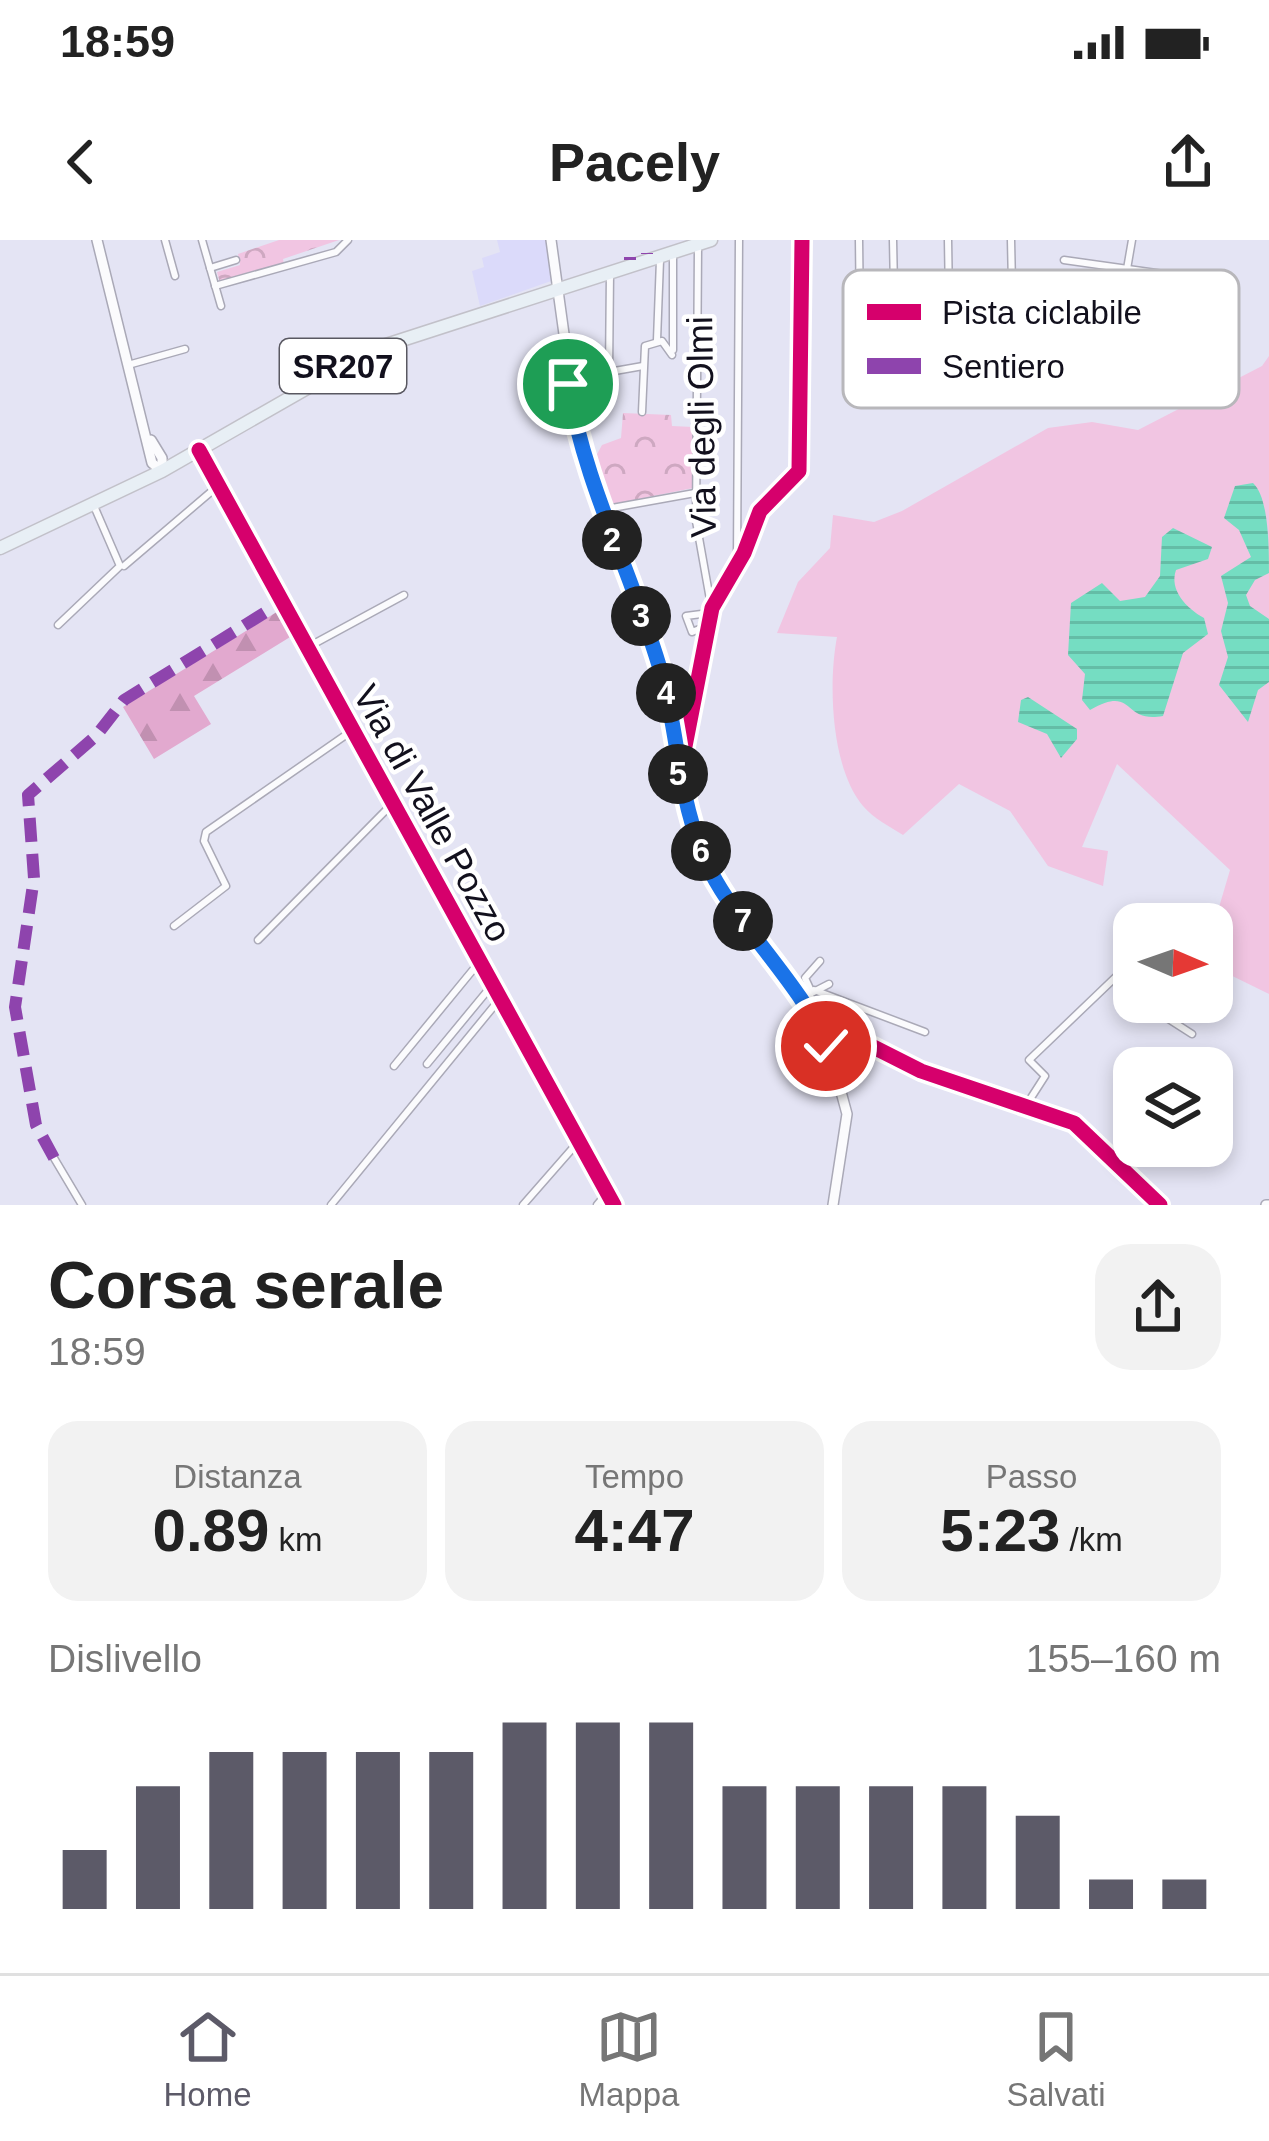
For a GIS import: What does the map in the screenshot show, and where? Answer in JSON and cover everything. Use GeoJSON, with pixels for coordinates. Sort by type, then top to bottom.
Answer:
{"type":"FeatureCollection","features":[{"type":"Feature","properties":{"kind":"main road","name":"SR207"},"geometry":{"type":"LineString","coordinates":[[0,548],[162,472],[377,348],[704,242]]}},
{"type":"Feature","properties":{"kind":"street"},"geometry":{"type":"LineString","coordinates":[[97,240],[146,430],[162,472]]}},
{"type":"Feature","properties":{"kind":"street"},"geometry":{"type":"LineString","coordinates":[[165,240],[175,276]]}},
{"type":"Feature","properties":{"kind":"street"},"geometry":{"type":"LineString","coordinates":[[202,240],[221,306]]}},
{"type":"Feature","properties":{"kind":"street"},"geometry":{"type":"LineString","coordinates":[[215,286],[338,251],[348,240]]}},
{"type":"Feature","properties":{"kind":"street"},"geometry":{"type":"LineString","coordinates":[[550,240],[577,437],[663,680],[679,777],[712,875],[820,1026],[847,1114],[833,1205]]}},
{"type":"Feature","properties":{"kind":"street"},"geometry":{"type":"LineString","coordinates":[[737,564],[739,240]]}},
{"type":"Feature","properties":{"kind":"street"},"geometry":{"type":"LineString","coordinates":[[799,470],[802,240]]}},
{"type":"Feature","properties":{"kind":"street"},"geometry":{"type":"LineString","coordinates":[[859,240],[859,270]]}},
{"type":"Feature","properties":{"kind":"street"},"geometry":{"type":"LineString","coordinates":[[893,240],[894,270]]}},
{"type":"Feature","properties":{"kind":"street"},"geometry":{"type":"LineString","coordinates":[[948,240],[949,270]]}},
{"type":"Feature","properties":{"kind":"street"},"geometry":{"type":"LineString","coordinates":[[1011,240],[1012,270]]}},
{"type":"Feature","properties":{"kind":"street"},"geometry":{"type":"LineString","coordinates":[[1127,269],[1132,240]]}},
{"type":"Feature","properties":{"kind":"street","name":"Via degli Olmi"},"geometry":{"type":"LineString","coordinates":[[704,242],[695,493],[711,611]]}},
{"type":"Feature","properties":{"kind":"street"},"geometry":{"type":"LineString","coordinates":[[657,254],[672,355],[657,340],[657,254]]}},
{"type":"Feature","properties":{"kind":"street"},"geometry":{"type":"LineString","coordinates":[[210,268],[236,260]]}},
{"type":"Feature","properties":{"kind":"street"},"geometry":{"type":"LineString","coordinates":[[1064,260],[1134,270]]}},
{"type":"Feature","properties":{"kind":"street"},"geometry":{"type":"LineString","coordinates":[[610,273],[609,372],[643,366]]}},
{"type":"Feature","properties":{"kind":"street"},"geometry":{"type":"LineString","coordinates":[[641,412],[645,346],[657,340]]}},
{"type":"Feature","properties":{"kind":"street"},"geometry":{"type":"LineString","coordinates":[[128,364],[185,349]]}},
{"type":"Feature","properties":{"kind":"street"},"geometry":{"type":"LineString","coordinates":[[153,450],[196,452]]}},
{"type":"Feature","properties":{"kind":"street"},"geometry":{"type":"LineString","coordinates":[[139,484],[153,450]]}},
{"type":"Feature","properties":{"kind":"street","name":"Via di Valle Pozzo"},"geometry":{"type":"LineString","coordinates":[[196,452],[219,485],[614,1205]]}},
{"type":"Feature","properties":{"kind":"street"},"geometry":{"type":"LineString","coordinates":[[679,777],[711,611],[760,511],[799,470],[811,469]]}},
{"type":"Feature","properties":{"kind":"street"},"geometry":{"type":"LineString","coordinates":[[124,566],[219,485]]}},
{"type":"Feature","properties":{"kind":"street"},"geometry":{"type":"LineString","coordinates":[[601,510],[695,493]]}},
{"type":"Feature","properties":{"kind":"street"},"geometry":{"type":"LineString","coordinates":[[58,625],[120,566],[94,506]]}},
{"type":"Feature","properties":{"kind":"street"},"geometry":{"type":"LineString","coordinates":[[308,647],[404,596]]}},
{"type":"Feature","properties":{"kind":"street"},"geometry":{"type":"LineString","coordinates":[[707,626],[692,632],[686,616],[711,611]]}},
{"type":"Feature","properties":{"kind":"street"},"geometry":{"type":"LineString","coordinates":[[174,926],[226,886],[205,833],[353,730]]}},
{"type":"Feature","properties":{"kind":"street"},"geometry":{"type":"LineString","coordinates":[[259,940],[394,802]]}},
{"type":"Feature","properties":{"kind":"street"},"geometry":{"type":"LineString","coordinates":[[394,1066],[481,960]]}},
{"type":"Feature","properties":{"kind":"street"},"geometry":{"type":"LineString","coordinates":[[820,961],[805,978],[813,991],[925,1032]]}},
{"type":"Feature","properties":{"kind":"street"},"geometry":{"type":"LineString","coordinates":[[1027,1104],[1045,1076],[1028,1065],[1029,1060],[1113,980]]}},
{"type":"Feature","properties":{"kind":"street"},"geometry":{"type":"LineString","coordinates":[[427,1064],[494,984]]}},
{"type":"Feature","properties":{"kind":"street"},"geometry":{"type":"LineString","coordinates":[[801,1003],[829,984]]}},
{"type":"Feature","properties":{"kind":"street"},"geometry":{"type":"LineString","coordinates":[[331,1205],[501,998]]}},
{"type":"Feature","properties":{"kind":"street"},"geometry":{"type":"LineString","coordinates":[[1175,1023],[1192,1034]]}},
{"type":"Feature","properties":{"kind":"street"},"geometry":{"type":"LineString","coordinates":[[820,1026],[913,1068],[1027,1104],[1088,1132],[1160,1205]]}},
{"type":"Feature","properties":{"kind":"street"},"geometry":{"type":"LineString","coordinates":[[523,1205],[579,1141]]}},
{"type":"Feature","properties":{"kind":"street"},"geometry":{"type":"LineString","coordinates":[[54,1158],[82,1205]]}},
{"type":"Feature","properties":{"kind":"street"},"geometry":{"type":"LineString","coordinates":[[597,1205],[608,1193]]}},
{"type":"Feature","properties":{"kind":"shaded area"},"geometry":{"type":"Polygon","coordinates":[[[497,240],[547,240],[551,281],[480,306],[472,271],[484,267],[482,258],[500,252],[497,240]]]}},
{"type":"Feature","properties":{"kind":"shaded area"},"geometry":{"type":"Polygon","coordinates":[[[1253,483],[1265,511],[1269,573],[1255,580],[1246,595],[1250,606],[1269,619],[1269,682],[1258,690],[1248,722],[1219,685],[1228,657],[1221,631],[1228,603],[1221,576],[1251,557],[1239,530],[1224,518],[1235,486],[1253,483]]]}},
{"type":"Feature","properties":{"kind":"shaded area"},"geometry":{"type":"Polygon","coordinates":[[[1173,528],[1212,547],[1208,559],[1176,570],[1174,577],[1181,598],[1204,618],[1208,634],[1183,653],[1163,716],[1140,715],[1115,701],[1090,710],[1082,700],[1085,674],[1068,655],[1071,603],[1102,583],[1120,601],[1145,597],[1160,576],[1162,537],[1173,528]]]}},
{"type":"Feature","properties":{"kind":"shaded area"},"geometry":{"type":"Polygon","coordinates":[[[1028,697],[1077,729],[1077,739],[1061,758],[1047,734],[1018,722],[1021,700],[1028,697]]]}},
{"type":"Feature","properties":{"kind":"green space"},"geometry":{"type":"Polygon","coordinates":[[[279,240],[339,240],[283,259],[284,264],[220,283],[217,272],[240,265],[238,254],[279,240]]]}},
{"type":"Feature","properties":{"kind":"green space"},"geometry":{"type":"Polygon","coordinates":[[[1269,356],[1269,994],[1233,976],[1233,903],[1220,903],[1230,870],[1117,764],[1082,847],[1108,851],[1103,886],[1048,866],[1010,811],[959,784],[903,835],[863,806],[844,770],[833,701],[837,637],[777,633],[798,582],[830,548],[833,515],[874,522],[902,511],[1048,428],[1092,422],[1138,430],[1181,408],[1239,408],[1239,378],[1262,366],[1269,356]]]}},
{"type":"Feature","properties":{"kind":"green space"},"geometry":{"type":"Polygon","coordinates":[[[623,413],[671,415],[672,426],[693,427],[693,488],[609,505],[596,456],[602,445],[621,438],[623,413]]]}},
{"type":"Feature","properties":{"kind":"green space"},"geometry":{"type":"Polygon","coordinates":[[[280,610],[295,634],[194,696],[211,724],[154,759],[123,707],[280,610]]]}},
{"type":"Feature","properties":{"kind":"marked path"},"geometry":{"type":"LineString","coordinates":[[54,1158],[36,1125],[15,1007],[34,878],[28,795],[96,736],[124,700],[282,602]]}},
{"type":"Feature","properties":{"kind":"cycle path"},"geometry":{"type":"LineString","coordinates":[[679,777],[712,608],[744,553],[760,511],[799,471],[802,240]]}},
{"type":"Feature","properties":{"kind":"cycle path"},"geometry":{"type":"LineString","coordinates":[[199,450],[614,1205]]}},
{"type":"Feature","properties":{"kind":"cycle path"},"geometry":{"type":"LineString","coordinates":[[824,1022],[921,1071],[1074,1123],[1160,1205]]}},
{"type":"Feature","properties":{"kind":"route"},"geometry":{"type":"LineString","coordinates":[[568,384],[581,457],[656,655],[682,792],[698,844],[720,888],[826,1046]]}}]}
